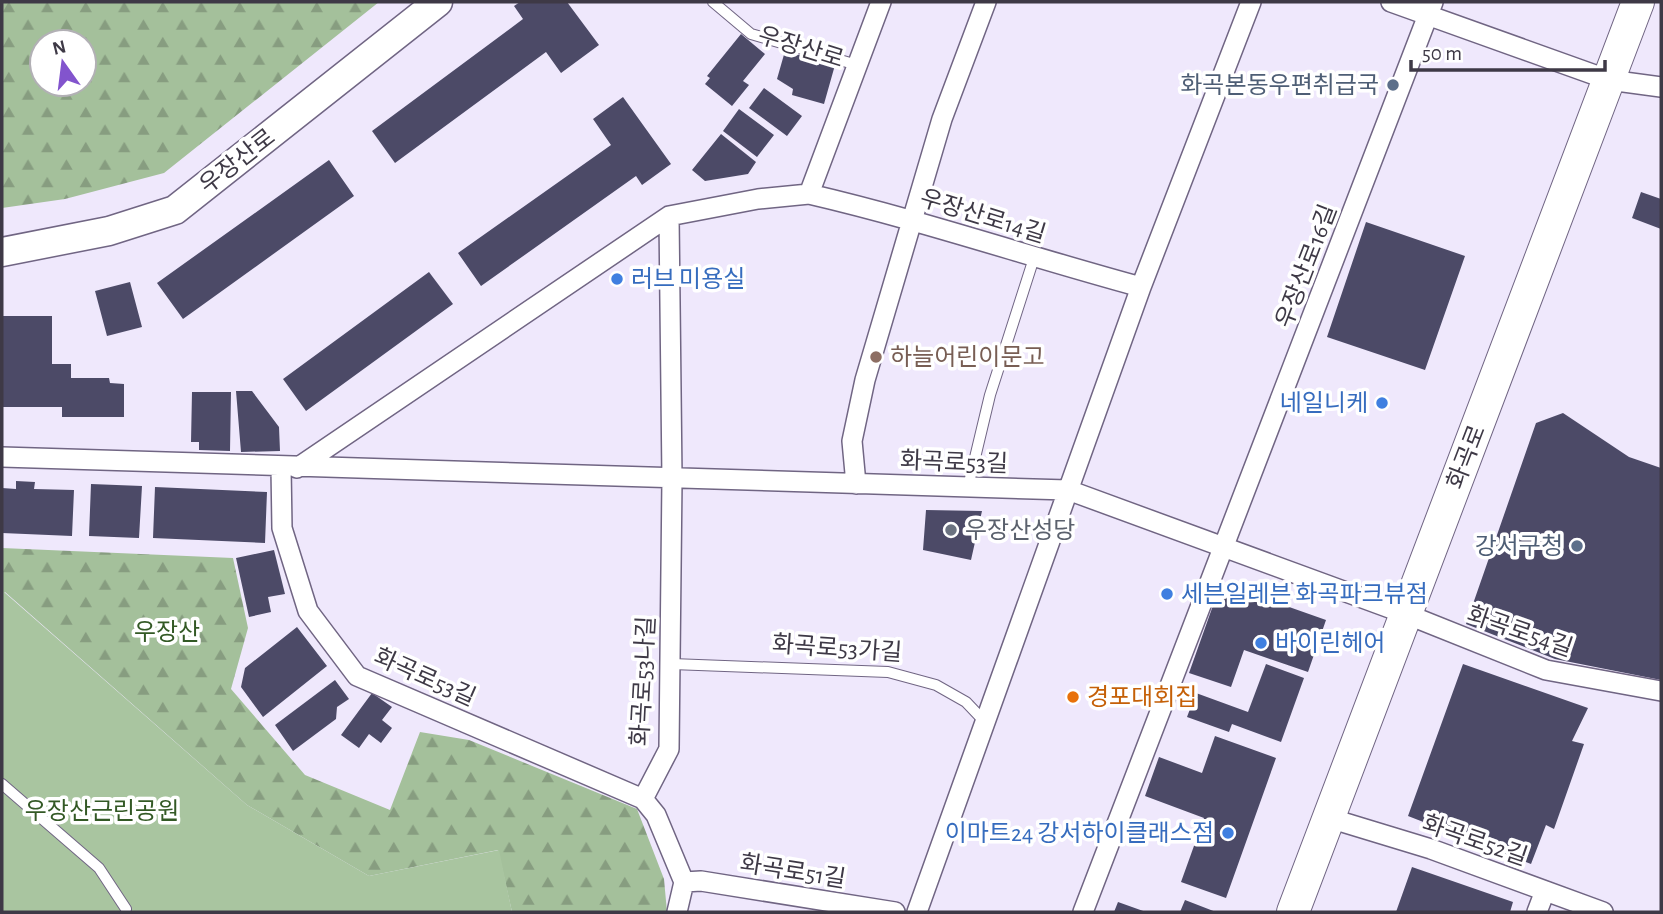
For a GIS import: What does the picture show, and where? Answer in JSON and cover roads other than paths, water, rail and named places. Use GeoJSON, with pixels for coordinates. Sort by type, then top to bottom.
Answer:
{"type":"FeatureCollection","features":[{"type":"Feature","properties":{"kind":"main road","name":"화곡로"},"geometry":{"type":"LineString","coordinates":[[1293,912],[1638,2]]}},
{"type":"Feature","properties":{"kind":"street","name":"우장산로"},"geometry":{"type":"LineString","coordinates":[[2,252],[109,231],[174,210],[438,2]]}},
{"type":"Feature","properties":{"kind":"street"},"geometry":{"type":"LineString","coordinates":[[289,468],[669,216],[758,199],[809,194],[881,2]]}},
{"type":"Feature","properties":{"kind":"street"},"geometry":{"type":"LineString","coordinates":[[856,484],[852,441],[860,402],[942,119],[986,2]]}},
{"type":"Feature","properties":{"kind":"street"},"geometry":{"type":"LineString","coordinates":[[917,912],[1141,287],[1251,2]]}},
{"type":"Feature","properties":{"kind":"street"},"geometry":{"type":"LineString","coordinates":[[1391,2],[1431,9],[1609,80],[1661,87]]}},
{"type":"Feature","properties":{"kind":"street","name":"우장산로16길"},"geometry":{"type":"LineString","coordinates":[[1224,548],[1431,9]]}},
{"type":"Feature","properties":{"kind":"street","name":"우장산로14길"},"geometry":{"type":"LineString","coordinates":[[809,194],[912,218],[1034,258],[1141,287]]}},
{"type":"Feature","properties":{"kind":"street"},"geometry":{"type":"LineString","coordinates":[[669,216],[673,479]]}},
{"type":"Feature","properties":{"kind":"street","name":"화곡로53길"},"geometry":{"type":"LineString","coordinates":[[2,457],[289,468],[1068,490],[1406,614]]}},
{"type":"Feature","properties":{"kind":"street","name":"화곡로53길"},"geometry":{"type":"LineString","coordinates":[[289,468],[282,528],[308,611],[357,676],[643,799]]}},
{"type":"Feature","properties":{"kind":"street","name":"화곡로53나길"},"geometry":{"type":"LineString","coordinates":[[643,799],[669,749],[673,479]]}},
{"type":"Feature","properties":{"kind":"street"},"geometry":{"type":"LineString","coordinates":[[1083,912],[1224,548]]}},
{"type":"Feature","properties":{"kind":"street","name":"화곡로54길"},"geometry":{"type":"LineString","coordinates":[[1406,614],[1546,670],[1661,691]]}},
{"type":"Feature","properties":{"kind":"street"},"geometry":{"type":"LineString","coordinates":[[643,799],[656,815],[684,882],[677,912]]}},
{"type":"Feature","properties":{"kind":"street","name":"화곡로52길"},"geometry":{"type":"LineString","coordinates":[[1329,818],[1431,849],[1603,912]]}},
{"type":"Feature","properties":{"kind":"street","name":"화곡로51길"},"geometry":{"type":"LineString","coordinates":[[684,882],[701,881],[895,912]]}},
{"type":"Feature","properties":{"kind":"street"},"geometry":{"type":"LineString","coordinates":[[1537,912],[1545,891]]}},
{"type":"Feature","properties":{"kind":"lane","name":"우장산로"},"geometry":{"type":"LineString","coordinates":[[713,2],[751,34],[857,65]]}},
{"type":"Feature","properties":{"kind":"lane"},"geometry":{"type":"LineString","coordinates":[[968,487],[993,384],[1034,258]]}},
{"type":"Feature","properties":{"kind":"lane","name":"화곡로53가길"},"geometry":{"type":"LineString","coordinates":[[672,664],[888,672],[936,685],[966,702],[985,722]]}},
{"type":"Feature","properties":{"kind":"lane"},"geometry":{"type":"LineString","coordinates":[[2,784],[99,868],[126,909]]}},
{"type":"Feature","properties":{"kind":"place","name":"화곡본동우편취급국"},"geometry":{"type":"Point","coordinates":[1393,85]}},
{"type":"Feature","properties":{"kind":"place","name":"러브 미용실"},"geometry":{"type":"Point","coordinates":[617,279]}},
{"type":"Feature","properties":{"kind":"place","name":"하늘어린이문고"},"geometry":{"type":"Point","coordinates":[876,357]}},
{"type":"Feature","properties":{"kind":"place","name":"네일니케"},"geometry":{"type":"Point","coordinates":[1382,403]}},
{"type":"Feature","properties":{"kind":"place","name":"우장산성당"},"geometry":{"type":"Point","coordinates":[951,530]}},
{"type":"Feature","properties":{"kind":"place","name":"강서구청"},"geometry":{"type":"Point","coordinates":[1577,546]}},
{"type":"Feature","properties":{"kind":"place","name":"세븐일레븐 화곡파크뷰점"},"geometry":{"type":"Point","coordinates":[1167,594]}},
{"type":"Feature","properties":{"kind":"place","name":"바이린헤어"},"geometry":{"type":"Point","coordinates":[1261,643]}},
{"type":"Feature","properties":{"kind":"place","name":"경포대회집"},"geometry":{"type":"Point","coordinates":[1073,697]}},
{"type":"Feature","properties":{"kind":"place","name":"이마트24 강서하이클래스점"},"geometry":{"type":"Point","coordinates":[1228,833]}},
{"type":"Feature","properties":{"kind":"park label","name":"우장산"},"geometry":{"type":"Point","coordinates":[167,632]}},
{"type":"Feature","properties":{"kind":"park label","name":"우장산근린공원"},"geometry":{"type":"Point","coordinates":[102,811]}}]}
